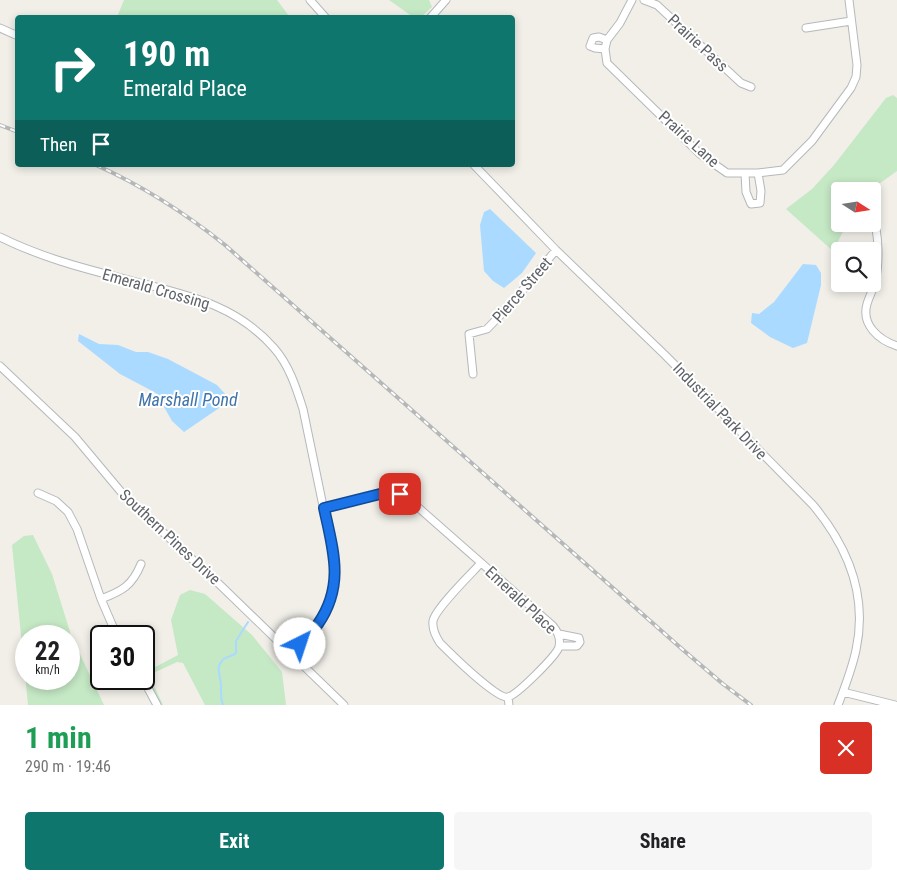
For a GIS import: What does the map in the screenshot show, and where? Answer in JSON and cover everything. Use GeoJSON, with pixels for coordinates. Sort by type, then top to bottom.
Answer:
{"type":"FeatureCollection","features":[{"type":"Feature","properties":{"kind":"street"},"geometry":{"type":"LineString","coordinates":[[310,0],[323,15]]}},
{"type":"Feature","properties":{"kind":"street"},"geometry":{"type":"LineString","coordinates":[[433,15],[446,0]]}},
{"type":"Feature","properties":{"kind":"street"},"geometry":{"type":"LineString","coordinates":[[608,40],[593,38],[590,46],[605,49],[608,40],[620,23],[632,0]]}},
{"type":"Feature","properties":{"kind":"street","name":"Prairie Pass"},"geometry":{"type":"LineString","coordinates":[[644,0],[657,5],[741,84],[751,87]]}},
{"type":"Feature","properties":{"kind":"street","name":"Prairie Lane"},"geometry":{"type":"LineString","coordinates":[[605,49],[606,63],[700,154],[727,173],[758,173],[783,170],[812,141],[851,88],[856,77],[857,65],[849,0]]}},
{"type":"Feature","properties":{"kind":"street"},"geometry":{"type":"LineString","coordinates":[[806,28],[851,21]]}},
{"type":"Feature","properties":{"kind":"street"},"geometry":{"type":"LineString","coordinates":[[0,28],[15,35]]}},
{"type":"Feature","properties":{"kind":"street","name":"Industrial Park Drive"},"geometry":{"type":"LineString","coordinates":[[476,167],[556,250],[665,355],[814,505],[828,522],[845,550],[855,582],[860,621],[858,643],[838,705]]}},
{"type":"Feature","properties":{"kind":"street"},"geometry":{"type":"LineString","coordinates":[[745,173],[746,192],[751,204],[760,203],[762,191],[758,173]]}},
{"type":"Feature","properties":{"kind":"street"},"geometry":{"type":"LineString","coordinates":[[876,232],[878,257],[876,281],[866,306],[866,319],[874,334],[897,346]]}},
{"type":"Feature","properties":{"kind":"street","name":"Emerald Crossing"},"geometry":{"type":"LineString","coordinates":[[0,237],[33,252],[81,268],[198,298],[228,310],[252,327],[274,348],[288,368],[297,389],[335,564],[335,586],[329,604],[318,624],[291,655]]}},
{"type":"Feature","properties":{"kind":"street","name":"Pierce Street"},"geometry":{"type":"LineString","coordinates":[[473,374],[469,334],[488,329],[556,250]]}},
{"type":"Feature","properties":{"kind":"street","name":"Southern Pines Drive"},"geometry":{"type":"LineString","coordinates":[[0,366],[75,438],[127,499],[218,583],[344,705]]}},
{"type":"Feature","properties":{"kind":"street","name":"Emerald Place"},"geometry":{"type":"LineString","coordinates":[[324,508],[388,492],[400,494],[412,502],[553,626],[559,634],[559,646],[554,656],[506,700],[485,686],[440,642],[434,632],[433,621],[438,610],[481,563]]}},
{"type":"Feature","properties":{"kind":"street"},"geometry":{"type":"LineString","coordinates":[[38,493],[56,501],[68,512],[77,529],[101,599],[112,625]]}},
{"type":"Feature","properties":{"kind":"street"},"geometry":{"type":"LineString","coordinates":[[101,599],[122,591],[135,578],[141,564]]}},
{"type":"Feature","properties":{"kind":"street"},"geometry":{"type":"LineString","coordinates":[[559,634],[579,638],[580,642],[577,646],[559,646]]}},
{"type":"Feature","properties":{"kind":"street"},"geometry":{"type":"LineString","coordinates":[[149,690],[157,705]]}},
{"type":"Feature","properties":{"kind":"street"},"geometry":{"type":"LineString","coordinates":[[843,692],[894,705]]}},
{"type":"Feature","properties":{"kind":"street"},"geometry":{"type":"LineString","coordinates":[[503,705],[506,700]]}},
{"type":"Feature","properties":{"kind":"green space"},"geometry":{"type":"Polygon","coordinates":[[[124,0],[277,0],[288,15],[118,15],[124,0]]]}},
{"type":"Feature","properties":{"kind":"green space"},"geometry":{"type":"Polygon","coordinates":[[[389,0],[429,0],[432,7],[423,15],[410,15],[389,0]]]}},
{"type":"Feature","properties":{"kind":"green space"},"geometry":{"type":"Polygon","coordinates":[[[893,95],[897,98],[897,171],[881,182],[831,182],[831,232],[843,232],[838,242],[831,242],[831,249],[786,209],[812,189],[834,165],[886,98],[893,95]]]}},
{"type":"Feature","properties":{"kind":"green space"},"geometry":{"type":"Polygon","coordinates":[[[33,535],[52,574],[68,625],[20,625],[12,545],[24,536],[33,535]]]}},
{"type":"Feature","properties":{"kind":"green space"},"geometry":{"type":"Polygon","coordinates":[[[190,590],[205,594],[252,635],[282,672],[286,705],[205,705],[183,663],[177,662],[155,672],[155,667],[178,655],[171,620],[180,595],[190,590]]]}},
{"type":"Feature","properties":{"kind":"green space"},"geometry":{"type":"Polygon","coordinates":[[[80,654],[90,675],[90,690],[97,690],[104,705],[28,705],[26,690],[80,690],[80,654]]]}},
{"type":"Feature","properties":{"kind":"green space"},"geometry":{"type":"Polygon","coordinates":[[[155,688],[163,705],[152,705],[144,690],[155,690],[155,688]]]}},
{"type":"Feature","properties":{"kind":"water"},"geometry":{"type":"Polygon","coordinates":[[[490,209],[536,253],[522,273],[504,288],[493,281],[484,271],[480,225],[484,212],[490,209]]]}},
{"type":"Feature","properties":{"kind":"water"},"geometry":{"type":"Polygon","coordinates":[[[803,264],[816,265],[821,273],[821,285],[807,343],[793,348],[770,337],[751,323],[752,313],[759,314],[774,302],[803,264]]]}},
{"type":"Feature","properties":{"kind":"water","name":"Marshall Pond"},"geometry":{"type":"Polygon","coordinates":[[[79,334],[99,344],[118,345],[136,352],[148,352],[168,359],[217,385],[227,396],[225,404],[184,432],[172,421],[156,393],[120,374],[78,341],[79,334]]]}},
{"type":"Feature","properties":{"kind":"waterway"},"geometry":{"type":"LineString","coordinates":[[223,705],[219,666],[223,659],[236,653],[236,641],[248,622]]}},
{"type":"Feature","properties":{"kind":"railway"},"geometry":{"type":"LineString","coordinates":[[0,125],[15,131]]}},
{"type":"Feature","properties":{"kind":"railway"},"geometry":{"type":"LineString","coordinates":[[100,167],[163,201],[225,245],[682,649],[751,705]]}},
{"type":"Feature","properties":{"kind":"route"},"geometry":{"type":"LineString","coordinates":[[300,644],[318,624],[329,604],[335,586],[335,564],[324,508],[388,492],[400,494]]}}]}
